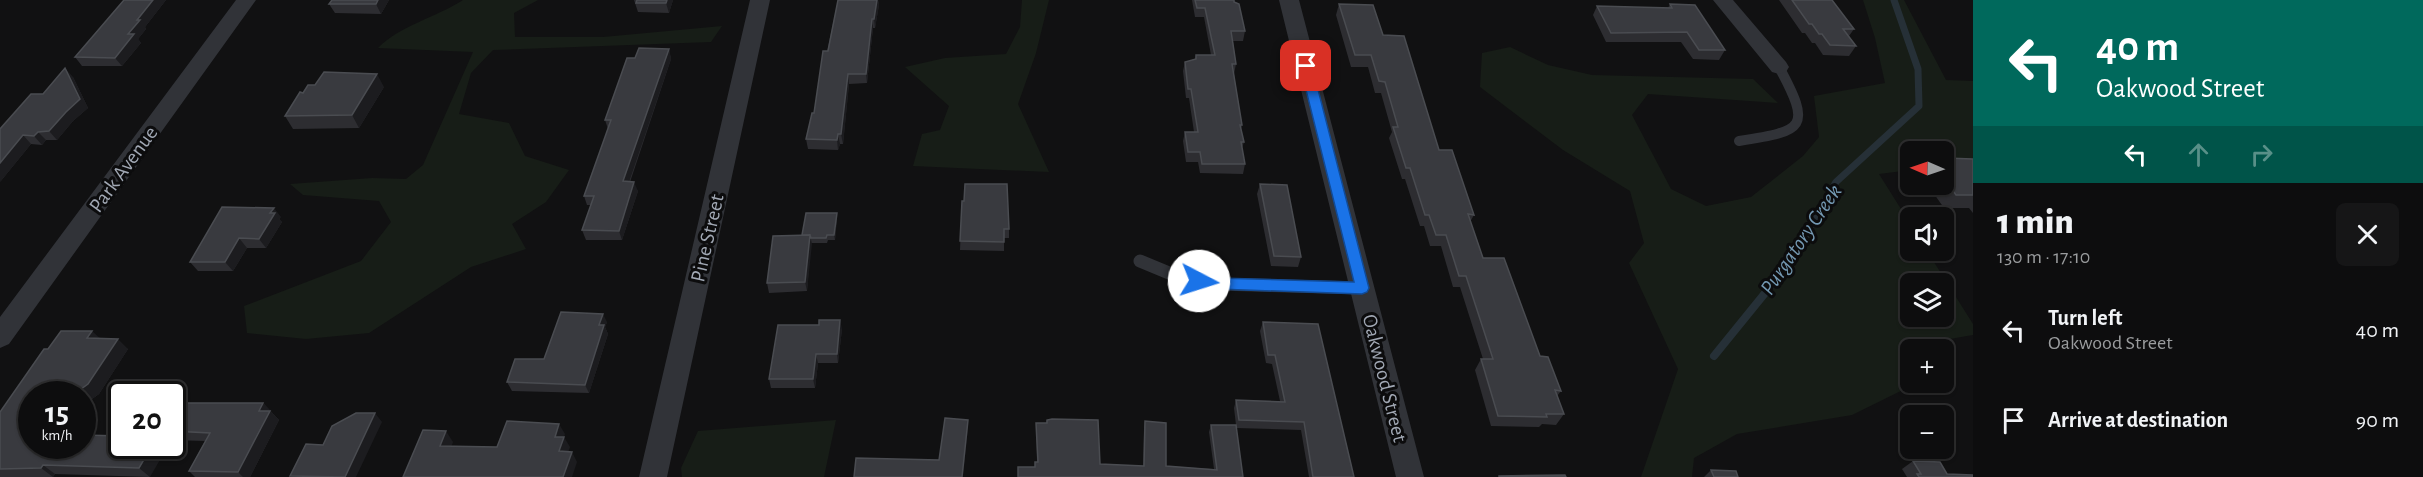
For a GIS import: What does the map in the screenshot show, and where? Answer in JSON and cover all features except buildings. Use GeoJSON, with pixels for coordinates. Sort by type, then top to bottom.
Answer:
{"type":"FeatureCollection","features":[{"type":"Feature","properties":{"kind":"street","name":"Park Avenue"},"geometry":{"type":"LineString","coordinates":[[0,337],[246,0]]}},
{"type":"Feature","properties":{"kind":"street","name":"Pine Street"},"geometry":{"type":"LineString","coordinates":[[653,477],[760,0]]}},
{"type":"Feature","properties":{"kind":"street","name":"Oakwood Street"},"geometry":{"type":"LineString","coordinates":[[1289,0],[1410,477]]}},
{"type":"Feature","properties":{"kind":"street"},"geometry":{"type":"LineString","coordinates":[[1723,0],[1779,67]]}},
{"type":"Feature","properties":{"kind":"lane"},"geometry":{"type":"LineString","coordinates":[[1739,141],[1779,135],[1795,126],[1800,113],[1795,97],[1779,67]]}},
{"type":"Feature","properties":{"kind":"lane"},"geometry":{"type":"LineString","coordinates":[[1140,261],[1181,278],[1217,284],[1362,288]]}},
{"type":"Feature","properties":{"kind":"shaded area"},"geometry":{"type":"Polygon","coordinates":[[[463,0],[538,0],[514,13],[515,37],[603,37],[722,26],[711,42],[493,50],[471,73],[459,114],[509,123],[525,156],[569,170],[546,202],[512,224],[526,249],[471,267],[369,333],[306,339],[247,333],[244,306],[361,261],[391,222],[379,201],[303,195],[290,184],[372,178],[406,179],[423,165],[473,52],[378,48],[397,33],[463,0]]]}},
{"type":"Feature","properties":{"kind":"shaded area"},"geometry":{"type":"Polygon","coordinates":[[[1022,0],[1049,0],[1036,53],[1018,104],[1049,172],[913,166],[922,134],[940,130],[949,106],[905,67],[945,58],[1006,54],[1020,27],[1022,0]]]}},
{"type":"Feature","properties":{"kind":"shaded area"},"geometry":{"type":"Polygon","coordinates":[[[1863,0],[1904,0],[1946,80],[1973,81],[1973,164],[1954,166],[1954,141],[1900,141],[1900,171],[1879,174],[1900,207],[1900,261],[1933,261],[1941,273],[1900,273],[1900,327],[1954,327],[1954,294],[1973,324],[1973,335],[1950,339],[1900,339],[1900,348],[1898,348],[1900,391],[1852,415],[1737,434],[1694,458],[1692,477],[1641,477],[1678,369],[1629,263],[1644,243],[1630,191],[1563,150],[1480,87],[1482,53],[1510,47],[1548,65],[1592,75],[1753,79],[1778,103],[1648,94],[1632,115],[1671,189],[1706,206],[1751,197],[1803,156],[1819,137],[1814,96],[1885,83],[1875,38],[1863,0]]]}},
{"type":"Feature","properties":{"kind":"shaded area"},"geometry":{"type":"Polygon","coordinates":[[[836,420],[824,477],[682,477],[681,468],[698,431],[836,420]]]}},
{"type":"Feature","properties":{"kind":"waterway","name":"Purgatory Creek"},"geometry":{"type":"LineString","coordinates":[[1816,217],[1836,182],[1919,106],[1918,69],[1894,0]]}},
{"type":"Feature","properties":{"kind":"waterway","name":"Purgatory Creek"},"geometry":{"type":"LineString","coordinates":[[1714,356],[1787,266],[1817,215]]}},
{"type":"Feature","properties":{"kind":"route"},"geometry":{"type":"LineString","coordinates":[[1199,281],[1217,284],[1362,288],[1306,66]]}}]}
